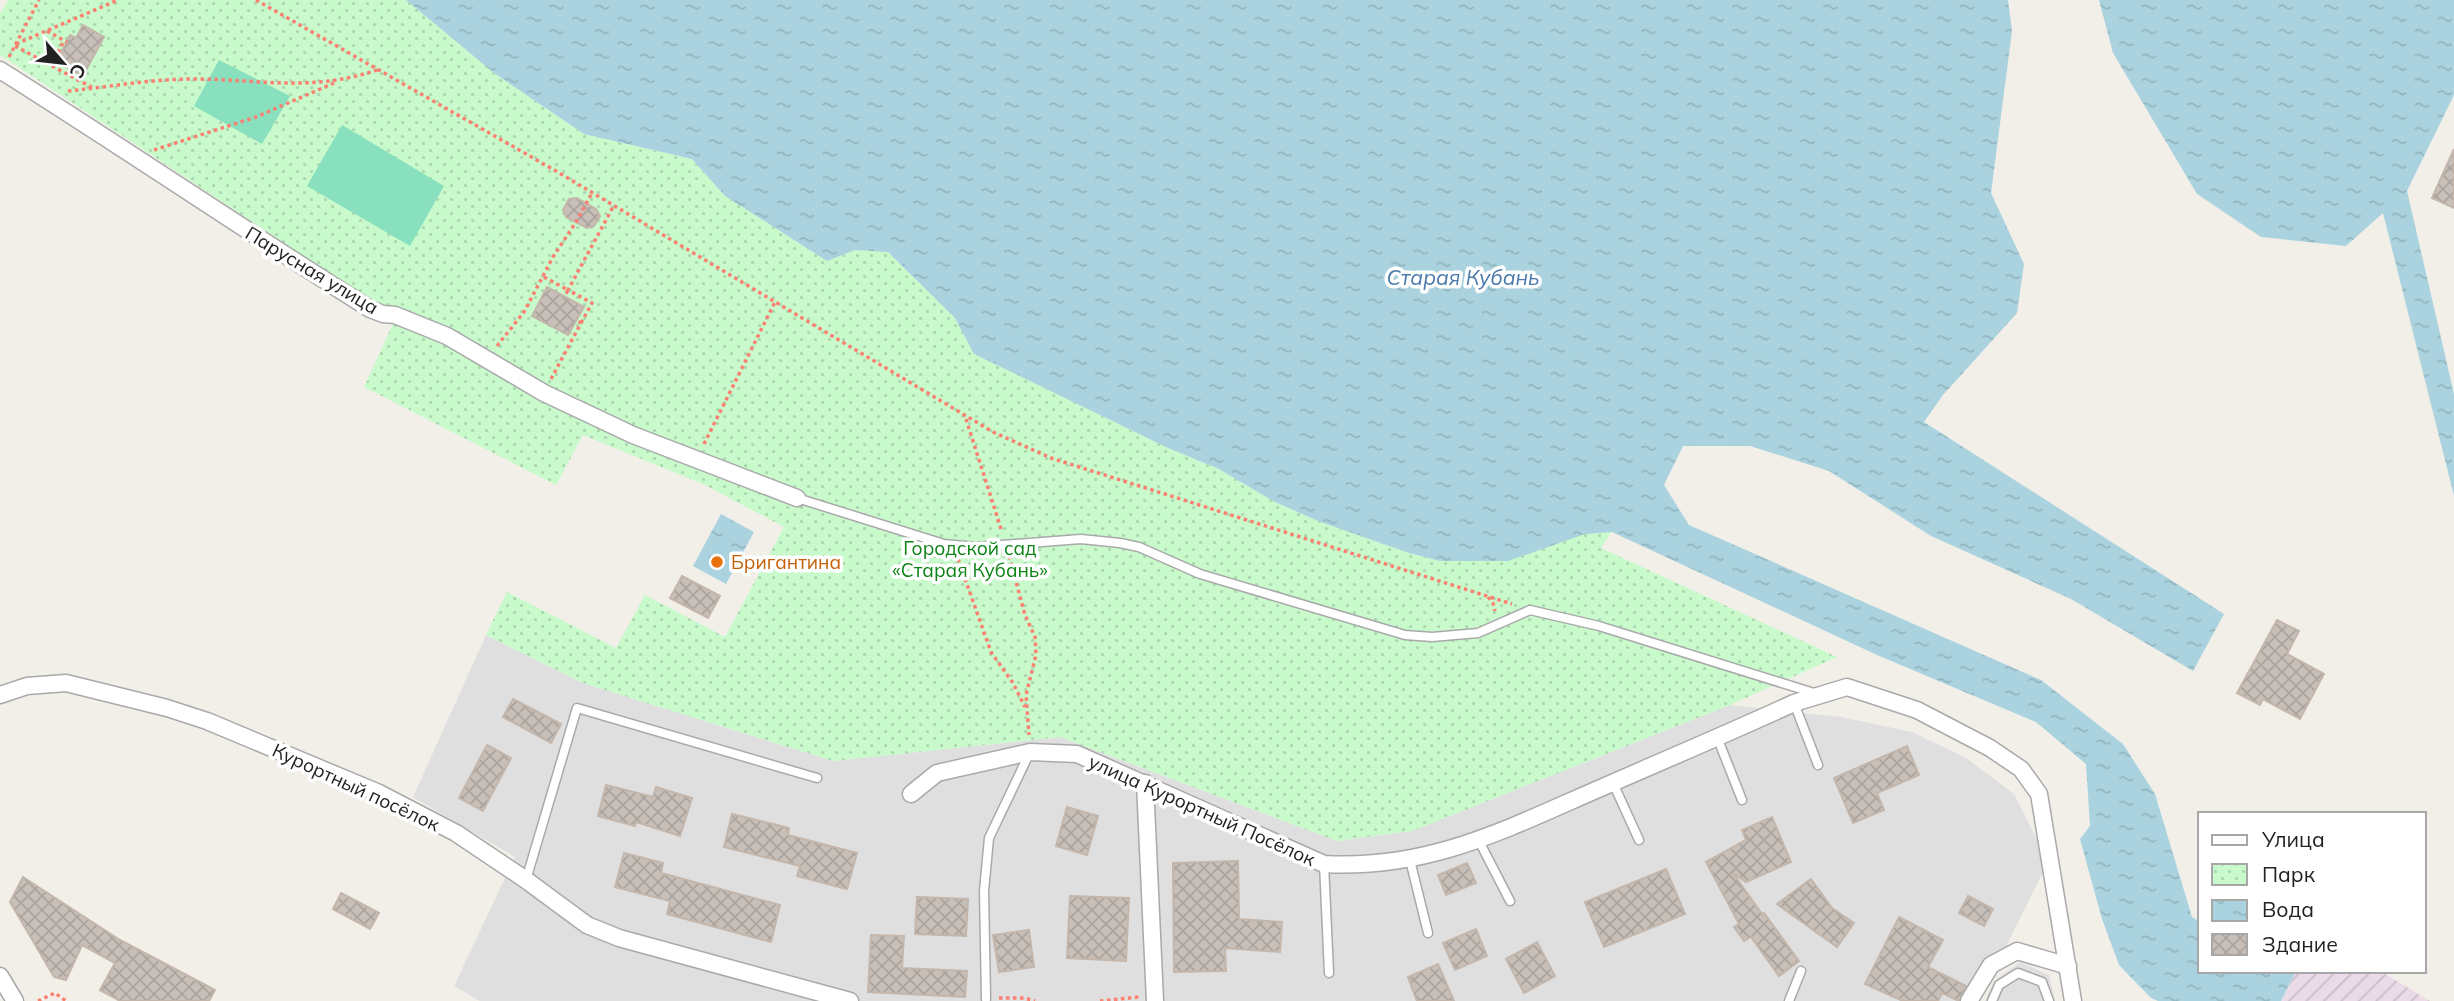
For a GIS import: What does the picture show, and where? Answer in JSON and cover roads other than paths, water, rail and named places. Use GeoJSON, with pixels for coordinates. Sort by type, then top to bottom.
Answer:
{"type":"FeatureCollection","features":[{"type":"Feature","properties":{"kind":"street","name":"Парусная улица"},"geometry":{"type":"LineString","coordinates":[[1,70],[370,309],[383,314],[395,314],[423,325],[544,393],[633,435],[797,498]]}},
{"type":"Feature","properties":{"kind":"street","name":"Курортный посёлок"},"geometry":{"type":"LineString","coordinates":[[0,695],[27,686],[66,683],[167,708],[207,721],[379,793],[456,833],[587,925],[619,938],[850,1001]]}},
{"type":"Feature","properties":{"kind":"street","name":"улица Курортный Посёлок"},"geometry":{"type":"LineString","coordinates":[[911,794],[937,774],[1030,752],[1077,754],[1324,864],[1358,866],[1410,860],[1479,841],[1794,703],[1847,687],[1917,710],[1990,748],[2021,769],[2039,794],[2068,966]]}},
{"type":"Feature","properties":{"kind":"street"},"geometry":{"type":"LineString","coordinates":[[1145,783],[1155,998]]}},
{"type":"Feature","properties":{"kind":"street"},"geometry":{"type":"LineString","coordinates":[[1969,1001],[1991,965],[2017,951],[2068,966],[2073,1001]]}},
{"type":"Feature","properties":{"kind":"street"},"geometry":{"type":"LineString","coordinates":[[0,976],[15,1001]]}},
{"type":"Feature","properties":{"kind":"lane"},"geometry":{"type":"LineString","coordinates":[[797,498],[944,544],[976,547],[1081,539],[1120,542],[1139,547],[1200,574],[1405,635],[1478,633],[1530,610],[1599,626],[1818,695]]}},
{"type":"Feature","properties":{"kind":"lane"},"geometry":{"type":"LineString","coordinates":[[1794,703],[1818,765]]}},
{"type":"Feature","properties":{"kind":"lane"},"geometry":{"type":"LineString","coordinates":[[526,880],[577,708],[817,778]]}},
{"type":"Feature","properties":{"kind":"lane"},"geometry":{"type":"LineString","coordinates":[[1717,737],[1742,800]]}},
{"type":"Feature","properties":{"kind":"lane"},"geometry":{"type":"LineString","coordinates":[[986,999],[984,891],[989,838],[1030,752]]}},
{"type":"Feature","properties":{"kind":"lane"},"geometry":{"type":"LineString","coordinates":[[1613,783],[1639,841]]}},
{"type":"Feature","properties":{"kind":"lane"},"geometry":{"type":"LineString","coordinates":[[1479,841],[1510,901]]}},
{"type":"Feature","properties":{"kind":"lane"},"geometry":{"type":"LineString","coordinates":[[1410,860],[1428,933]]}},
{"type":"Feature","properties":{"kind":"lane"},"geometry":{"type":"LineString","coordinates":[[1324,864],[1329,973]]}},
{"type":"Feature","properties":{"kind":"lane"},"geometry":{"type":"LineString","coordinates":[[1789,1001],[1801,971]]}},
{"type":"Feature","properties":{"kind":"lane"},"geometry":{"type":"LineString","coordinates":[[1992,1001],[1999,985],[2018,973],[2042,982],[2049,1001]]}},
{"type":"Feature","properties":{"kind":"water","name":"Старая Кубань"},"geometry":{"type":"Polygon","coordinates":[[[406,0],[2008,0],[2012,31],[1991,193],[2024,264],[2017,313],[1943,395],[1924,422],[2224,614],[2193,671],[2071,599],[1931,536],[1829,471],[1750,446],[1683,446],[1664,485],[1689,525],[2041,680],[2123,744],[2155,794],[2192,917],[2198,921],[2198,973],[2295,973],[2281,1001],[2158,1001],[2151,998],[2119,965],[2102,919],[2080,839],[2090,826],[2086,764],[2036,722],[1877,655],[1612,532],[1585,534],[1508,561],[1440,561],[1318,521],[1273,501],[1219,469],[1168,448],[974,354],[955,318],[888,252],[855,250],[827,261],[725,196],[692,159],[584,134],[494,73],[406,0]]]}},
{"type":"Feature","properties":{"kind":"water"},"geometry":{"type":"Polygon","coordinates":[[[2099,0],[2454,0],[2454,95],[2407,191],[2454,394],[2454,496],[2383,213],[2346,246],[2261,237],[2197,194],[2113,53],[2099,0]]]}},
{"type":"Feature","properties":{"kind":"water"},"geometry":{"type":"Polygon","coordinates":[[[721,514],[754,532],[726,584],[693,566],[721,514]]]}},
{"type":"Feature","properties":{"kind":"place","name":"Бригантина"},"geometry":{"type":"Point","coordinates":[717,562]}},
{"type":"Feature","properties":{"kind":"park label","name":"Городской сад «Старая Кубань»"},"geometry":{"type":"Point","coordinates":[970,559]}}]}
